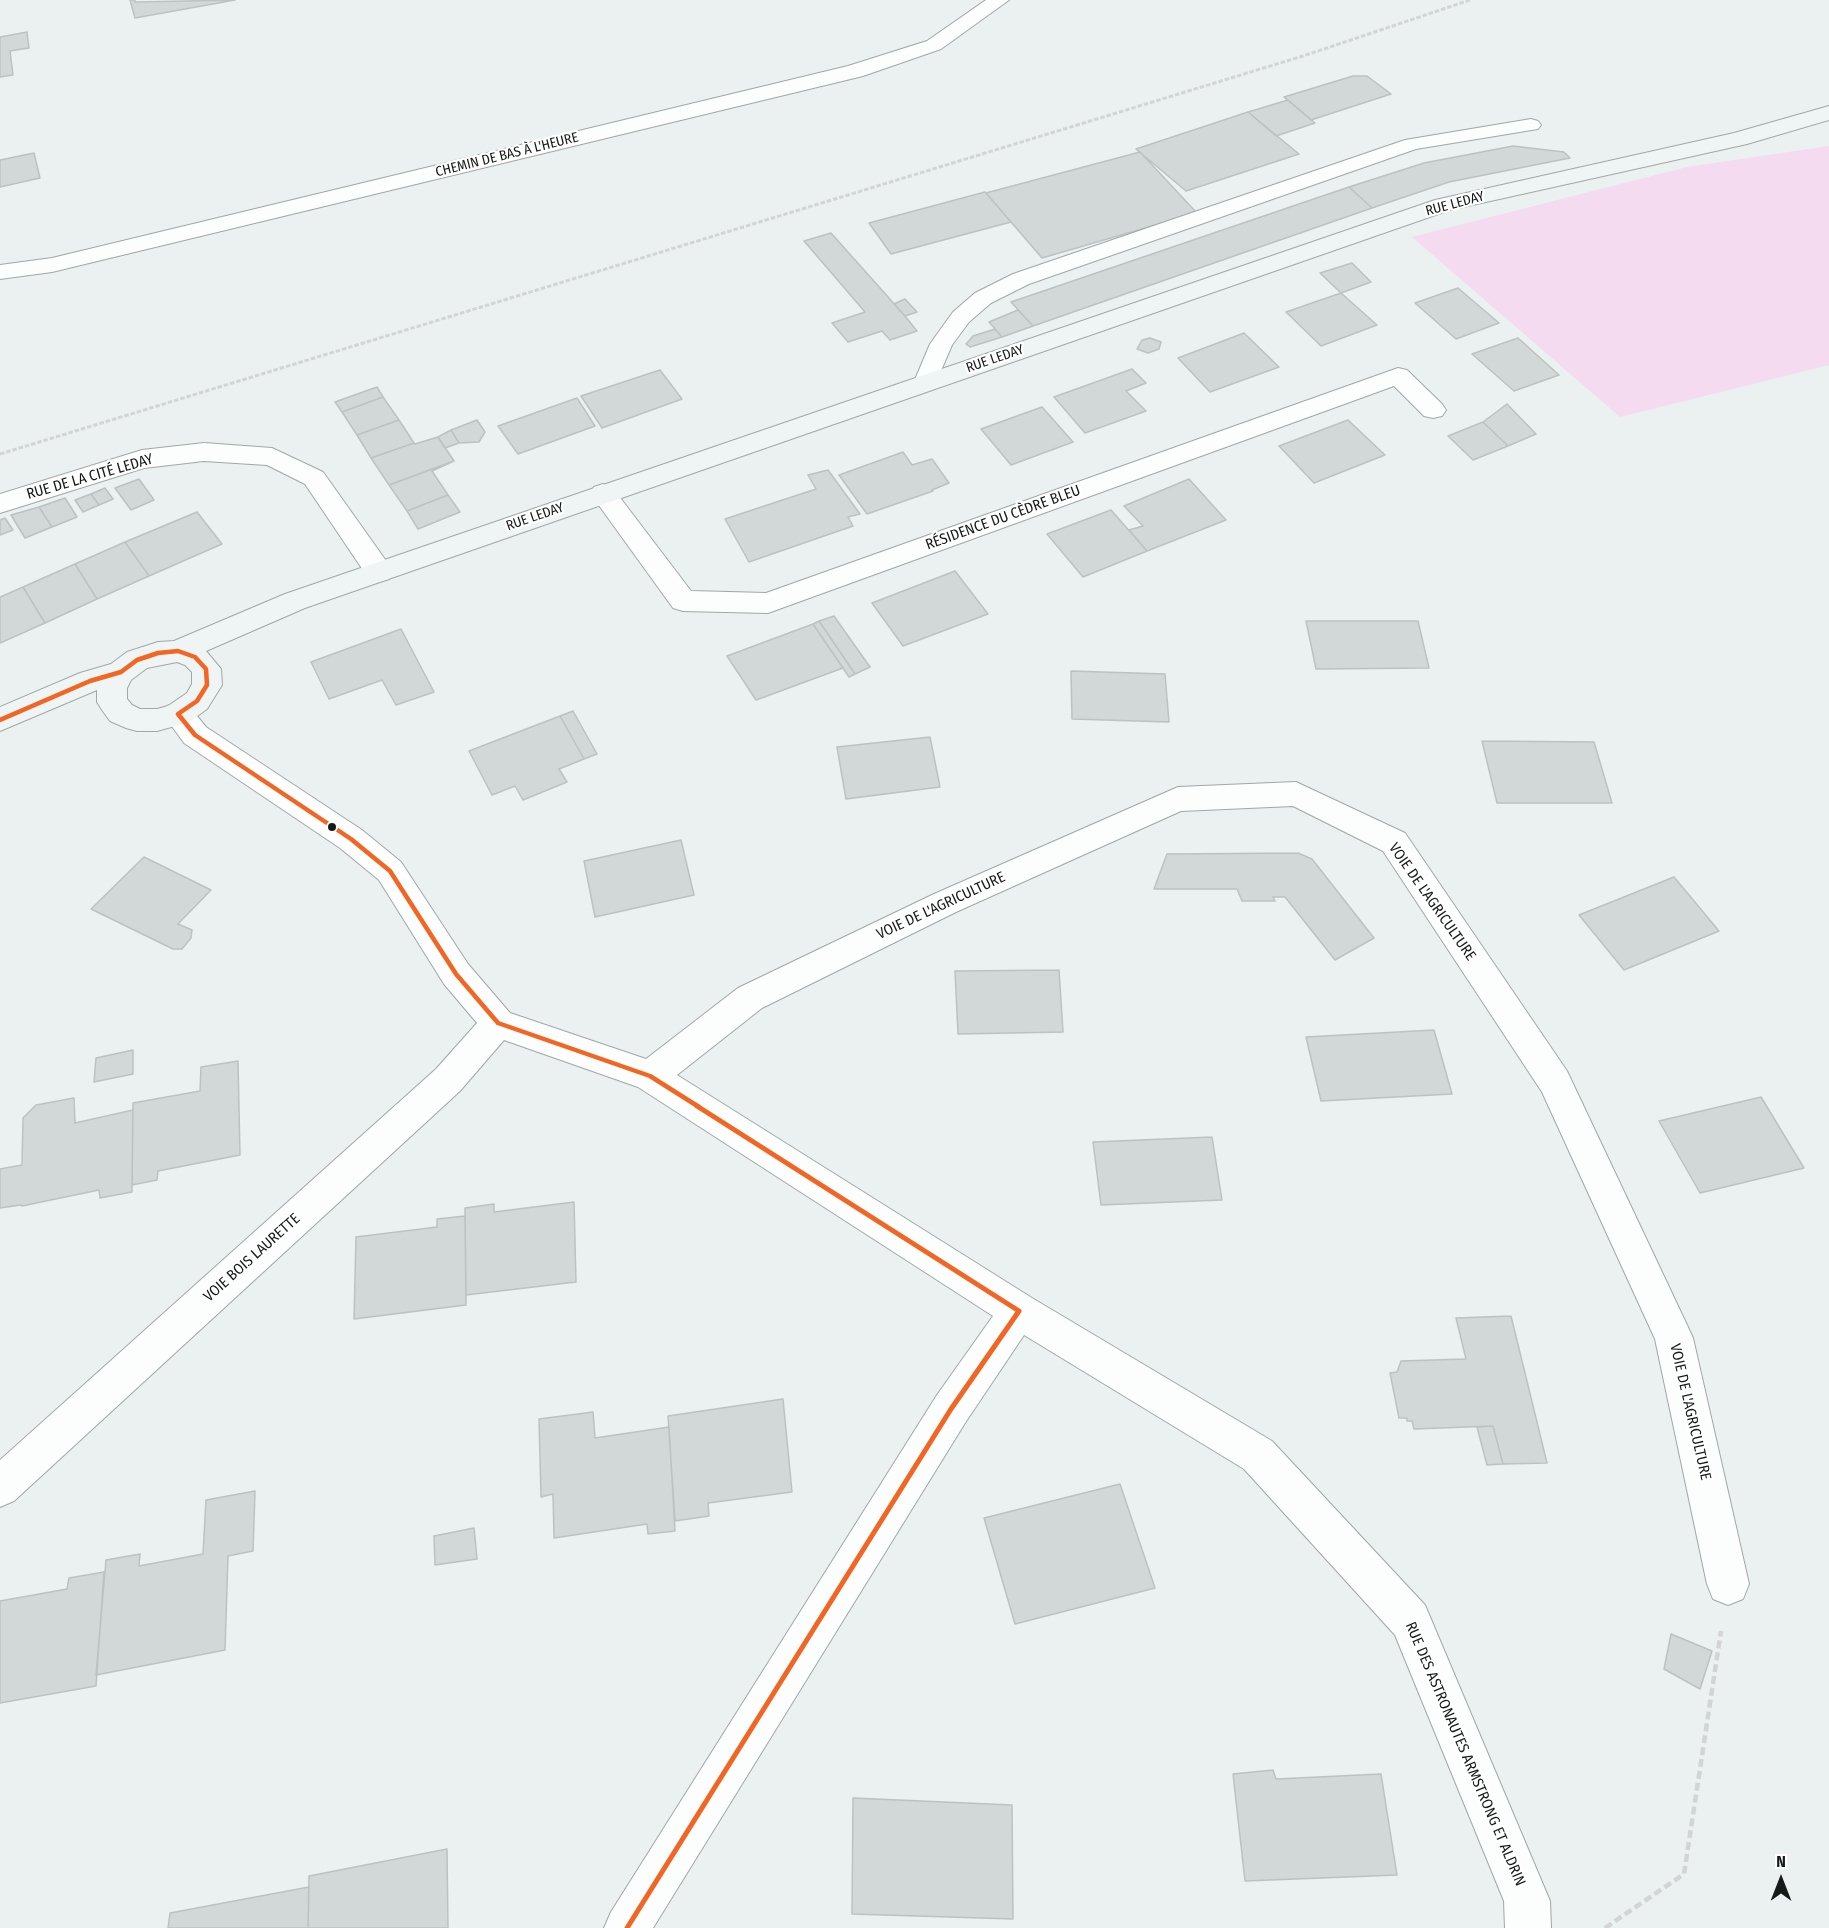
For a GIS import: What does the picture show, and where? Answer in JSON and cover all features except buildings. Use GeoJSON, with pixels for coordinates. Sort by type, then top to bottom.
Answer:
{"type":"FeatureCollection","features":[{"type":"Feature","properties":{"kind":"main road","name":"RUE LEDAY"},"geometry":{"type":"LineString","coordinates":[[178,651],[295,601],[1443,205],[1739,139],[1829,113]]}},
{"type":"Feature","properties":{"kind":"main road","name":"RUE LEDAY"},"geometry":{"type":"LineString","coordinates":[[206,669],[225,647],[261,616]]}},
{"type":"Feature","properties":{"kind":"main road"},"geometry":{"type":"LineString","coordinates":[[0,720],[90,681],[121,672],[137,660],[158,653],[178,651],[195,657],[206,669],[207,685],[196,701],[178,714],[157,720],[137,720],[121,714],[112,702],[112,687],[121,672]]}},
{"type":"Feature","properties":{"kind":"main road"},"geometry":{"type":"LineString","coordinates":[[50,700],[112,702]]}},
{"type":"Feature","properties":{"kind":"street","name":"CHEMIN DE BAS À L'HEURE"},"geometry":{"type":"LineString","coordinates":[[0,272],[63,263],[855,71],[934,45],[999,0]]}},
{"type":"Feature","properties":{"kind":"street","name":"RÉSIDENCE DU CÈDRE BLEU"},"geometry":{"type":"LineString","coordinates":[[603,493],[683,601],[768,603],[1398,376],[1433,410]]}},
{"type":"Feature","properties":{"kind":"street","name":"RUE DE LA CITÉ LEDAY"},"geometry":{"type":"LineString","coordinates":[[0,504],[142,459],[204,452],[272,457],[314,478],[379,572]]}},
{"type":"Feature","properties":{"kind":"street"},"geometry":{"type":"LineString","coordinates":[[178,714],[195,735],[351,839],[390,872],[456,974],[498,1023]]}},
{"type":"Feature","properties":{"kind":"street","name":"VOIE DE L'AGRICULTURE"},"geometry":{"type":"LineString","coordinates":[[650,1076],[750,998],[945,903],[1178,799],[1296,795],[1306,799],[1394,842],[1555,1082],[1674,1338],[1728,1584]]}},
{"type":"Feature","properties":{"kind":"street","name":"RUE DES ASTRONAUTES ARMSTRONG ET ALDRIN"},"geometry":{"type":"LineString","coordinates":[[498,1023],[650,1076],[1019,1311],[1258,1455],[1410,1620],[1527,1901],[1528,1928]]}},
{"type":"Feature","properties":{"kind":"street","name":"VOIE BOIS LAURETTE"},"geometry":{"type":"LineString","coordinates":[[0,1487],[448,1080],[498,1023]]}},
{"type":"Feature","properties":{"kind":"street"},"geometry":{"type":"LineString","coordinates":[[627,1928],[951,1408],[1019,1311]]}},
{"type":"Feature","properties":{"kind":"lane"},"geometry":{"type":"LineString","coordinates":[[926,382],[941,344],[961,317],[983,298],[1021,279],[1412,144],[1531,125]]}},
{"type":"Feature","properties":{"kind":"path"},"geometry":{"type":"LineString","coordinates":[[0,454],[1303,56],[1470,0]]}},
{"type":"Feature","properties":{"kind":"path"},"geometry":{"type":"LineString","coordinates":[[1605,1928],[1684,1874],[1728,1584]]}},
{"type":"Feature","properties":{"kind":"shaded area"},"geometry":{"type":"Polygon","coordinates":[[[1829,146],[1829,365],[1620,417],[1412,237],[1687,167],[1829,146]]]}},
{"type":"Feature","properties":{"kind":"transit line"},"geometry":{"type":"LineString","coordinates":[[0,720],[90,681],[121,672],[137,660],[158,653],[178,651],[195,657],[206,669],[207,685],[197,701],[178,714],[195,735],[351,839],[390,871],[456,974],[498,1023],[650,1076],[1019,1311],[951,1409],[627,1928]]}}]}
